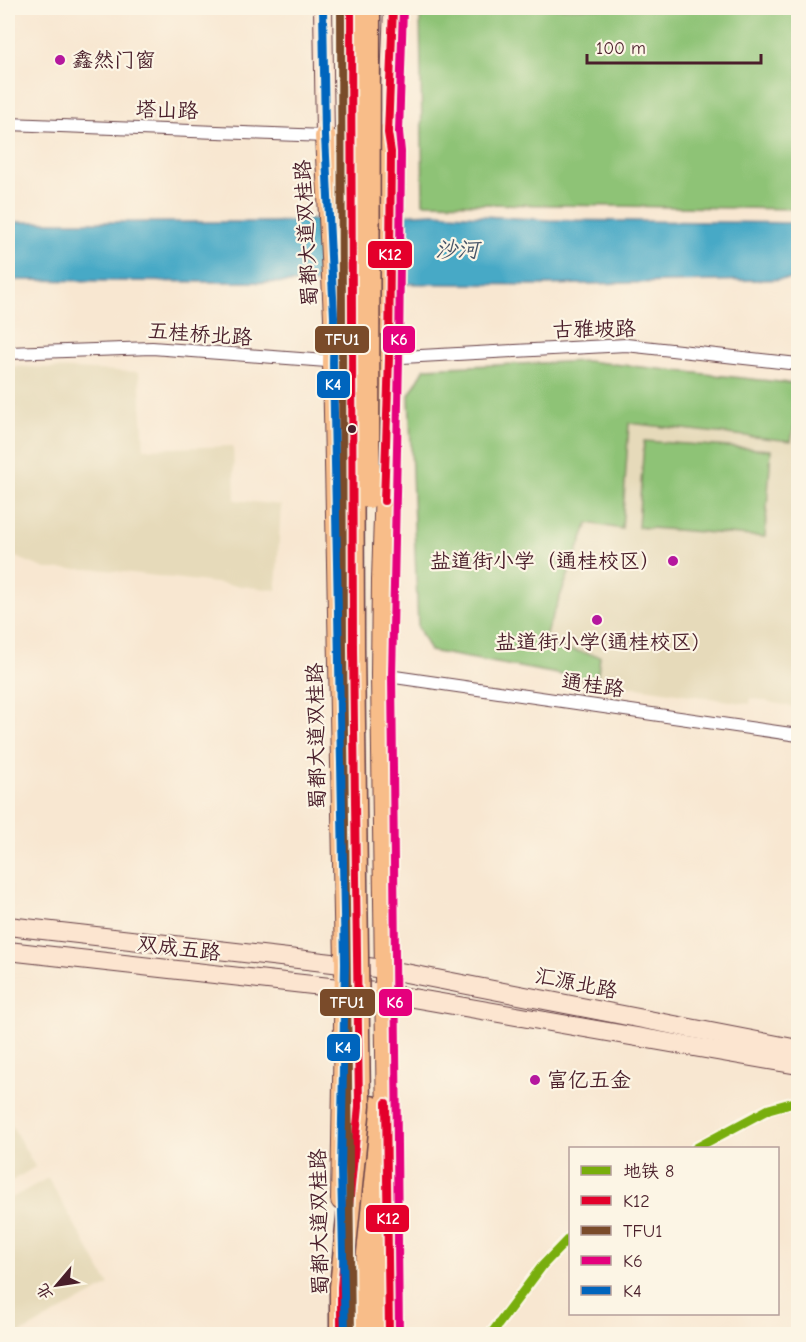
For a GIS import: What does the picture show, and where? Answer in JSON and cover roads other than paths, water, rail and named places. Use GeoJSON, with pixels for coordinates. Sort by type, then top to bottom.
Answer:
{"type":"FeatureCollection","features":[{"type":"Feature","properties":{"kind":"highway"},"geometry":{"type":"LineString","coordinates":[[351,8],[353,649],[365,1107],[374,1335]]}},
{"type":"Feature","properties":{"kind":"highway"},"geometry":{"type":"LineString","coordinates":[[361,1335],[365,1107],[367,654],[382,139],[369,8]]}},
{"type":"Feature","properties":{"kind":"highway"},"geometry":{"type":"LineString","coordinates":[[343,1335],[340,1287],[365,1107]]}},
{"type":"Feature","properties":{"kind":"highway"},"geometry":{"type":"LineString","coordinates":[[365,1107],[381,1268],[382,1335]]}},
{"type":"Feature","properties":{"kind":"main road","name":"蜀都大道双桂路"},"geometry":{"type":"LineString","coordinates":[[326,136],[334,317],[345,964],[341,1171],[343,1335]]}},
{"type":"Feature","properties":{"kind":"main road"},"geometry":{"type":"LineString","coordinates":[[382,139],[390,317],[381,675],[389,1335]]}},
{"type":"Feature","properties":{"kind":"street"},"geometry":{"type":"LineString","coordinates":[[323,8],[326,136],[346,154],[355,178],[357,314],[368,345],[389,358]]}},
{"type":"Feature","properties":{"kind":"street"},"geometry":{"type":"LineString","coordinates":[[326,136],[356,153],[374,150],[383,144],[379,8]]}},
{"type":"Feature","properties":{"kind":"street"},"geometry":{"type":"LineString","coordinates":[[382,139],[393,8]]}},
{"type":"Feature","properties":{"kind":"street","name":"塔山路"},"geometry":{"type":"LineString","coordinates":[[8,124],[326,136]]}},
{"type":"Feature","properties":{"kind":"street","name":"古雅坡路"},"geometry":{"type":"LineString","coordinates":[[389,358],[626,345],[798,364]]}},
{"type":"Feature","properties":{"kind":"street","name":"五桂桥北路"},"geometry":{"type":"LineString","coordinates":[[8,353],[153,348],[333,363],[389,358]]}},
{"type":"Feature","properties":{"kind":"street","name":"通桂路"},"geometry":{"type":"LineString","coordinates":[[381,675],[798,735]]}},
{"type":"Feature","properties":{"kind":"street","name":"双成五路"},"geometry":{"type":"LineString","coordinates":[[8,926],[345,964]]}},
{"type":"Feature","properties":{"kind":"street","name":"双成五路"},"geometry":{"type":"LineString","coordinates":[[8,951],[345,990]]}},
{"type":"Feature","properties":{"kind":"street","name":"汇源北路"},"geometry":{"type":"LineString","coordinates":[[345,964],[385,969],[798,1049]]}},
{"type":"Feature","properties":{"kind":"street","name":"汇源北路"},"geometry":{"type":"LineString","coordinates":[[345,990],[384,993],[798,1065]]}},
{"type":"Feature","properties":{"kind":"water","name":"沙河"},"geometry":{"type":"Polygon","coordinates":[[[434,213],[549,220],[798,223],[798,279],[543,285],[8,280],[8,222],[272,222],[434,213]]]}},
{"type":"Feature","properties":{"kind":"metro line","name":"8"},"geometry":{"type":"LineString","coordinates":[[698,1147],[769,1109],[798,1101]]}},
{"type":"Feature","properties":{"kind":"metro line","name":"8"},"geometry":{"type":"LineString","coordinates":[[491,1334],[543,1265],[569,1238]]}},
{"type":"Feature","properties":{"kind":"place","name":"鑫然门窗"},"geometry":{"type":"Point","coordinates":[60,60]}},
{"type":"Feature","properties":{"kind":"place","name":"盐道街小学（通桂校区）"},"geometry":{"type":"Point","coordinates":[673,561]}},
{"type":"Feature","properties":{"kind":"place","name":"盐道街小学(通桂校区)"},"geometry":{"type":"Point","coordinates":[597,620]}},
{"type":"Feature","properties":{"kind":"place","name":"富亿五金"},"geometry":{"type":"Point","coordinates":[535,1080]}}]}
